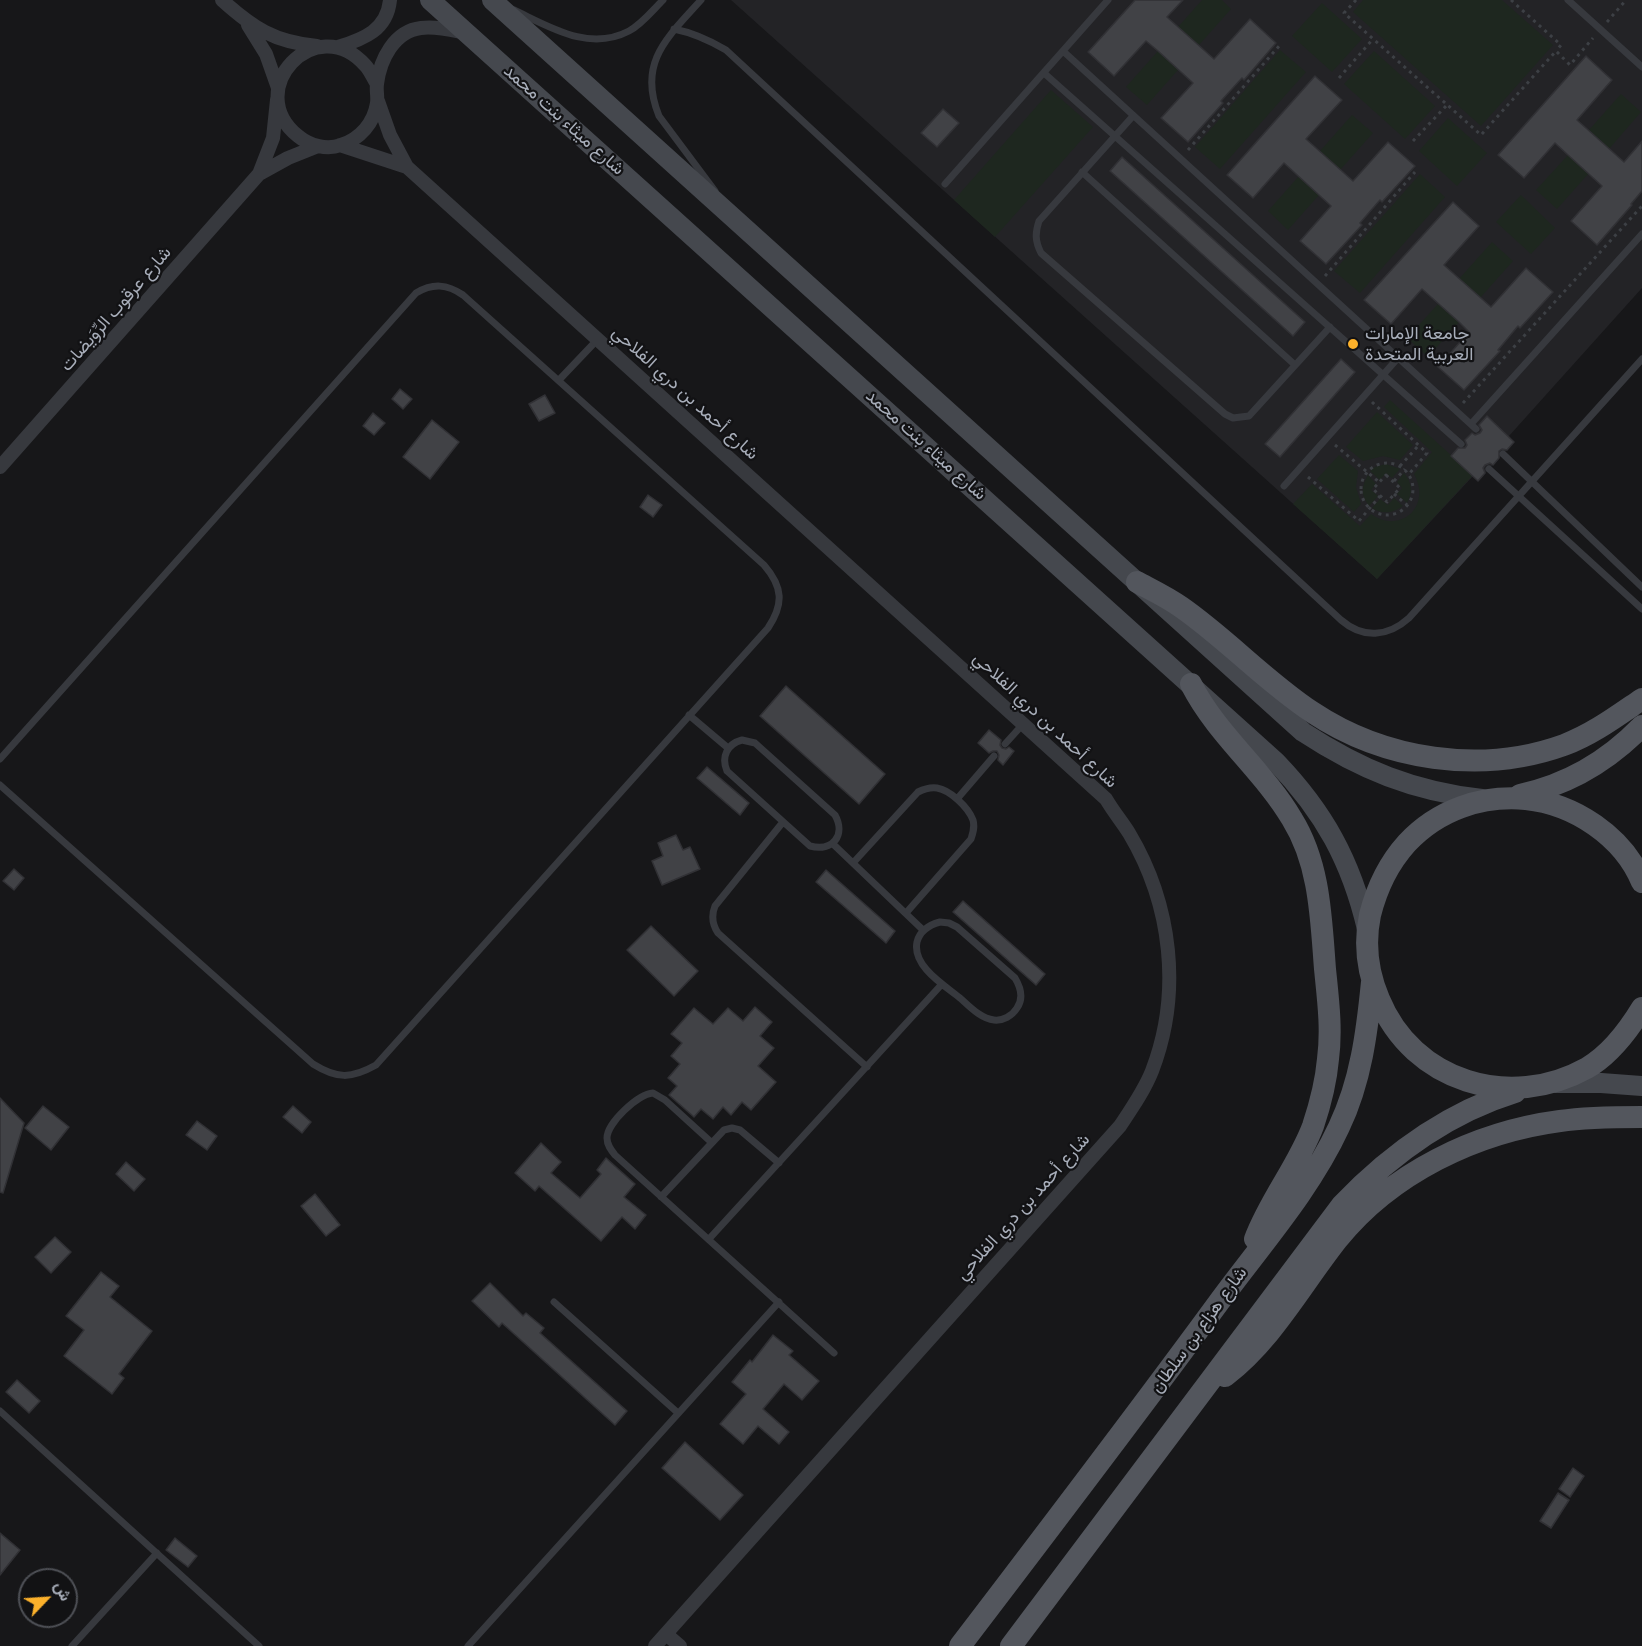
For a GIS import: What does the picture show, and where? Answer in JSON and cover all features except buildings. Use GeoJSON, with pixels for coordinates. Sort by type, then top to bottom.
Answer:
{"type":"FeatureCollection","features":[{"type":"Feature","properties":{"kind":"main road","name":"شارع ميثاء بنت محمد"},"geometry":{"type":"LineString","coordinates":[[430,0],[1276,762],[1313,804],[1341,852],[1358,894],[1367,929]]}},
{"type":"Feature","properties":{"kind":"main road"},"geometry":{"type":"LineString","coordinates":[[492,0],[1303,732],[1375,773],[1402,783],[1438,793],[1544,801],[1581,816],[1613,839],[1637,871],[1642,882]]}},
{"type":"Feature","properties":{"kind":"main road"},"geometry":{"type":"LineString","coordinates":[[1137,582],[1180,607],[1310,711],[1338,728],[1365,740],[1416,756],[1484,760],[1538,753],[1591,733],[1642,699]]}},
{"type":"Feature","properties":{"kind":"main road"},"geometry":{"type":"LineString","coordinates":[[1191,684],[1213,720],[1279,797],[1294,821],[1306,847],[1319,903],[1330,1024],[1329,1059],[1323,1093],[1298,1159],[1269,1207],[1246,1266]]}},
{"type":"Feature","properties":{"kind":"main road"},"geometry":{"type":"LineString","coordinates":[[1642,726],[1624,745],[1568,779],[1538,791],[1449,811],[1418,831],[1392,859],[1375,892],[1367,929],[1368,964],[1384,1014],[1405,1042],[1431,1064],[1462,1080],[1495,1088],[1530,1088],[1552,1083],[1589,1067],[1612,1048],[1619,1042],[1642,1008]]}},
{"type":"Feature","properties":{"kind":"main road","name":"شارع هزاع بن سلطان"},"geometry":{"type":"LineString","coordinates":[[960,1646],[1149,1398],[1311,1177],[1340,1126],[1359,1070],[1372,982]]}},
{"type":"Feature","properties":{"kind":"main road"},"geometry":{"type":"LineString","coordinates":[[1552,1083],[1642,1086]]}},
{"type":"Feature","properties":{"kind":"main road","name":"شارع هزاع بن سلطان"},"geometry":{"type":"LineString","coordinates":[[1011,1646],[1342,1205],[1388,1160],[1441,1124],[1499,1097],[1530,1088]]}},
{"type":"Feature","properties":{"kind":"main road"},"geometry":{"type":"LineString","coordinates":[[1197,1397],[1260,1345],[1338,1239],[1358,1218],[1402,1182],[1426,1166],[1478,1141],[1532,1126],[1589,1118],[1642,1117]]}},
{"type":"Feature","properties":{"kind":"street"},"geometry":{"type":"LineString","coordinates":[[222,0],[247,23],[265,33],[284,40],[338,47],[355,55],[367,66],[377,84]]}},
{"type":"Feature","properties":{"kind":"street"},"geometry":{"type":"LineString","coordinates":[[338,47],[370,35],[380,27],[387,15],[390,0]]}},
{"type":"Feature","properties":{"kind":"street"},"geometry":{"type":"LineString","coordinates":[[247,23],[266,54],[282,116],[290,130],[303,140],[318,146],[340,146],[354,140],[366,129],[374,116],[378,101],[377,84],[393,42],[405,33],[419,28],[466,33]]}},
{"type":"Feature","properties":{"kind":"street"},"geometry":{"type":"LineString","coordinates":[[278,94],[284,72],[294,59],[324,46]]}},
{"type":"Feature","properties":{"kind":"street","name":"شارع عرقوب الرِّوَيضات"},"geometry":{"type":"LineString","coordinates":[[259,174],[273,138],[278,94]]}},
{"type":"Feature","properties":{"kind":"street","name":"شارع أحمد بن دري الفلاحي"},"geometry":{"type":"LineString","coordinates":[[378,101],[390,135],[407,167],[1106,799],[1129,834],[1148,871],[1161,910],[1168,951],[1170,982],[1166,1024],[1162,1044],[1151,1073],[1137,1101],[1120,1126],[655,1646]]}},
{"type":"Feature","properties":{"kind":"street","name":"شارع عرقوب الرِّوَيضات"},"geometry":{"type":"LineString","coordinates":[[0,467],[259,174],[288,158],[318,146]]}},
{"type":"Feature","properties":{"kind":"street","name":"شارع أحمد بن دري الفلاحي"},"geometry":{"type":"LineString","coordinates":[[340,146],[407,167]]}},
{"type":"Feature","properties":{"kind":"street"},"geometry":{"type":"LineString","coordinates":[[666,1634],[680,1646]]}},
{"type":"Feature","properties":{"kind":"lane"},"geometry":{"type":"LineString","coordinates":[[492,0],[563,33],[590,39],[604,39],[629,31],[663,0]]}},
{"type":"Feature","properties":{"kind":"lane"},"geometry":{"type":"LineString","coordinates":[[701,0],[660,48],[654,61],[651,83],[654,105],[664,125],[705,176],[729,213]]}},
{"type":"Feature","properties":{"kind":"lane"},"geometry":{"type":"LineString","coordinates":[[945,184],[1108,0]]}},
{"type":"Feature","properties":{"kind":"lane"},"geometry":{"type":"LineString","coordinates":[[1568,0],[1642,66]]}},
{"type":"Feature","properties":{"kind":"lane"},"geometry":{"type":"LineString","coordinates":[[674,29],[693,33],[726,50],[1350,627],[1359,632],[1381,634],[1401,625],[1642,359]]}},
{"type":"Feature","properties":{"kind":"lane"},"geometry":{"type":"LineString","coordinates":[[1063,51],[1473,427],[1642,234]]}},
{"type":"Feature","properties":{"kind":"lane"},"geometry":{"type":"LineString","coordinates":[[1044,73],[1461,444]]}},
{"type":"Feature","properties":{"kind":"lane"},"geometry":{"type":"LineString","coordinates":[[1133,116],[1039,221],[1035,232],[1036,243],[1041,253],[1225,414],[1233,418],[1249,416],[1329,327]]}},
{"type":"Feature","properties":{"kind":"lane"},"geometry":{"type":"LineString","coordinates":[[1082,172],[1295,366]]}},
{"type":"Feature","properties":{"kind":"lane"},"geometry":{"type":"LineString","coordinates":[[0,759],[416,293],[434,286],[454,289],[559,380],[764,565],[773,575],[778,589],[778,610],[768,628],[376,1065],[362,1073],[344,1076],[327,1073],[313,1064],[0,785]]}},
{"type":"Feature","properties":{"kind":"lane"},"geometry":{"type":"LineString","coordinates":[[559,380],[598,339]]}},
{"type":"Feature","properties":{"kind":"lane"},"geometry":{"type":"LineString","coordinates":[[1284,486],[1398,358]]}},
{"type":"Feature","properties":{"kind":"lane"},"geometry":{"type":"LineString","coordinates":[[1503,454],[1642,587]]}},
{"type":"Feature","properties":{"kind":"lane"},"geometry":{"type":"LineString","coordinates":[[1489,469],[1642,609]]}},
{"type":"Feature","properties":{"kind":"lane"},"geometry":{"type":"LineString","coordinates":[[689,715],[728,748]]}},
{"type":"Feature","properties":{"kind":"lane"},"geometry":{"type":"LineString","coordinates":[[1005,744],[1024,723]]}},
{"type":"Feature","properties":{"kind":"lane"},"geometry":{"type":"LineString","coordinates":[[742,740],[754,743],[835,815],[840,830],[833,844],[826,848],[810,846],[783,822],[728,771],[724,758],[728,748],[742,740]]}},
{"type":"Feature","properties":{"kind":"lane"},"geometry":{"type":"LineString","coordinates":[[957,799],[994,756]]}},
{"type":"Feature","properties":{"kind":"lane"},"geometry":{"type":"LineString","coordinates":[[853,863],[918,792],[927,788],[937,788],[957,799],[973,820],[974,830],[971,839],[906,913]]}},
{"type":"Feature","properties":{"kind":"lane"},"geometry":{"type":"LineString","coordinates":[[783,822],[715,906],[712,920],[718,933],[867,1067]]}},
{"type":"Feature","properties":{"kind":"lane"},"geometry":{"type":"LineString","coordinates":[[833,844],[923,930]]}},
{"type":"Feature","properties":{"kind":"lane"},"geometry":{"type":"LineString","coordinates":[[940,922],[957,927],[1015,978],[1022,995],[1016,1011],[1001,1020],[992,1020],[984,1017],[942,984],[921,963],[917,955],[918,937],[923,930],[931,924],[940,922]]}},
{"type":"Feature","properties":{"kind":"lane"},"geometry":{"type":"LineString","coordinates":[[710,1239],[942,984]]}},
{"type":"Feature","properties":{"kind":"lane"},"geometry":{"type":"LineString","coordinates":[[711,1142],[665,1100],[653,1093],[639,1097],[612,1124],[607,1137],[610,1150],[834,1353]]}},
{"type":"Feature","properties":{"kind":"lane"},"geometry":{"type":"LineString","coordinates":[[661,1197],[724,1130],[732,1128],[740,1130],[779,1163]]}},
{"type":"Feature","properties":{"kind":"lane"},"geometry":{"type":"LineString","coordinates":[[554,1302],[678,1413]]}},
{"type":"Feature","properties":{"kind":"lane"},"geometry":{"type":"LineString","coordinates":[[468,1646],[779,1302]]}},
{"type":"Feature","properties":{"kind":"lane"},"geometry":{"type":"LineString","coordinates":[[0,1411],[259,1646]]}},
{"type":"Feature","properties":{"kind":"lane"},"geometry":{"type":"LineString","coordinates":[[72,1646],[157,1553]]}},
{"type":"Feature","properties":{"kind":"path"},"geometry":{"type":"LineString","coordinates":[[1356,0],[1344,13],[1481,135],[1561,45],[1511,0]]}},
{"type":"Feature","properties":{"kind":"path"},"geometry":{"type":"LineString","coordinates":[[1556,51],[1570,64],[1626,0]]}},
{"type":"Feature","properties":{"kind":"path"},"geometry":{"type":"LineString","coordinates":[[1340,78],[1373,39]]}},
{"type":"Feature","properties":{"kind":"path"},"geometry":{"type":"LineString","coordinates":[[1180,159],[1280,45]]}},
{"type":"Feature","properties":{"kind":"path"},"geometry":{"type":"LineString","coordinates":[[1413,141],[1447,105]]}},
{"type":"Feature","properties":{"kind":"path"},"geometry":{"type":"LineString","coordinates":[[1318,284],[1415,172]]}},
{"type":"Feature","properties":{"kind":"path"},"geometry":{"type":"LineString","coordinates":[[1456,411],[1642,206]]}},
{"type":"Feature","properties":{"kind":"path"},"geometry":{"type":"LineString","coordinates":[[1365,396],[1427,453],[1408,474]]}},
{"type":"Feature","properties":{"kind":"path"},"geometry":{"type":"LineString","coordinates":[[1326,438],[1379,482]]}},
{"type":"Feature","properties":{"kind":"path"},"geometry":{"type":"LineString","coordinates":[[1400,466],[1419,445]]}},
{"type":"Feature","properties":{"kind":"path"},"geometry":{"type":"LineString","coordinates":[[1382,462],[1391,462],[1400,466],[1408,474],[1413,490],[1407,505],[1394,514],[1377,513],[1369,509],[1361,495],[1360,487],[1366,471],[1382,462]]}},
{"type":"Feature","properties":{"kind":"path"},"geometry":{"type":"LineString","coordinates":[[1299,469],[1359,521],[1380,496]]}},
{"type":"Feature","properties":{"kind":"path"},"geometry":{"type":"LineString","coordinates":[[1394,481],[1405,469]]}},
{"type":"Feature","properties":{"kind":"path"},"geometry":{"type":"LineString","coordinates":[[1386,475],[1400,488],[1387,502],[1373,489],[1379,482],[1386,475]]}},
{"type":"Feature","properties":{"kind":"path"},"geometry":{"type":"LineString","coordinates":[[1394,494],[1407,505]]}},
{"type":"Feature","properties":{"kind":"shaded area","name":"جامعة الإمارات العربية المتحدة"},"geometry":{"type":"Polygon","coordinates":[[[731,0],[1642,0],[1642,288],[1509,436],[1514,442],[1478,481],[1473,476],[1377,579],[731,0]]]}},
{"type":"Feature","properties":{"kind":"shaded area"},"geometry":{"type":"Polygon","coordinates":[[[1202,0],[1222,0],[1231,9],[1199,45],[1178,27],[1202,0]]]}},
{"type":"Feature","properties":{"kind":"shaded area"},"geometry":{"type":"Polygon","coordinates":[[[1363,0],[1502,0],[1553,45],[1481,126],[1353,12],[1363,0]]]}},
{"type":"Feature","properties":{"kind":"shaded area"},"geometry":{"type":"Polygon","coordinates":[[[1322,3],[1362,39],[1332,72],[1292,36],[1322,3]]]}},
{"type":"Feature","properties":{"kind":"shaded area"},"geometry":{"type":"Polygon","coordinates":[[[1280,50],[1306,72],[1220,169],[1195,147],[1280,50]]]}},
{"type":"Feature","properties":{"kind":"shaded area"},"geometry":{"type":"Polygon","coordinates":[[[1158,51],[1178,70],[1147,105],[1126,87],[1158,51]]]}},
{"type":"Feature","properties":{"kind":"shaded area"},"geometry":{"type":"Polygon","coordinates":[[[1374,51],[1435,106],[1405,139],[1344,84],[1374,51]]]}},
{"type":"Feature","properties":{"kind":"shaded area"},"geometry":{"type":"Polygon","coordinates":[[[1051,90],[1093,127],[995,237],[954,200],[1051,90]]]}},
{"type":"Feature","properties":{"kind":"shaded area"},"geometry":{"type":"Polygon","coordinates":[[[1621,94],[1641,112],[1609,149],[1589,130],[1621,94]]]}},
{"type":"Feature","properties":{"kind":"shaded area"},"geometry":{"type":"Polygon","coordinates":[[[1352,115],[1373,133],[1340,170],[1320,151],[1352,115]]]}},
{"type":"Feature","properties":{"kind":"shaded area"},"geometry":{"type":"Polygon","coordinates":[[[1448,118],[1487,153],[1457,186],[1419,151],[1448,118]]]}},
{"type":"Feature","properties":{"kind":"shaded area"},"geometry":{"type":"Polygon","coordinates":[[[1568,155],[1589,173],[1557,209],[1536,190],[1568,155]]]}},
{"type":"Feature","properties":{"kind":"shaded area"},"geometry":{"type":"Polygon","coordinates":[[[1420,174],[1445,197],[1360,293],[1334,271],[1420,174]]]}},
{"type":"Feature","properties":{"kind":"shaded area"},"geometry":{"type":"Polygon","coordinates":[[[1299,176],[1319,195],[1288,230],[1268,211],[1299,176]]]}},
{"type":"Feature","properties":{"kind":"shaded area"},"geometry":{"type":"Polygon","coordinates":[[[1521,195],[1555,228],[1531,254],[1496,222],[1521,195]]]}},
{"type":"Feature","properties":{"kind":"shaded area"},"geometry":{"type":"Polygon","coordinates":[[[1492,242],[1513,261],[1480,298],[1459,279],[1492,242]]]}},
{"type":"Feature","properties":{"kind":"shaded area"},"geometry":{"type":"Polygon","coordinates":[[[1438,304],[1459,322],[1428,357],[1407,338],[1438,304]]]}},
{"type":"Feature","properties":{"kind":"shaded area"},"geometry":{"type":"Polygon","coordinates":[[[1390,400],[1473,475],[1377,579],[1293,504],[1312,484],[1360,526],[1371,514],[1382,520],[1393,521],[1403,519],[1410,514],[1419,497],[1419,486],[1414,474],[1432,452],[1384,407],[1390,400]]]}},
{"type":"Feature","properties":{"kind":"shaded area"},"geometry":{"type":"Polygon","coordinates":[[[1377,412],[1413,445],[1400,460],[1383,456],[1363,461],[1346,447],[1377,412]]]}},
{"type":"Feature","properties":{"kind":"shaded area"},"geometry":{"type":"Polygon","coordinates":[[[1339,455],[1358,471],[1356,487],[1361,504],[1354,512],[1317,479],[1339,455]]]}},
{"type":"Feature","properties":{"kind":"shaded area"},"geometry":{"type":"Polygon","coordinates":[[[1386,464],[1400,469],[1392,478],[1386,473],[1380,480],[1370,471],[1375,467],[1386,464]]]}},
{"type":"Feature","properties":{"kind":"shaded area"},"geometry":{"type":"Polygon","coordinates":[[[1404,473],[1411,488],[1407,503],[1397,494],[1402,488],[1397,482],[1404,473]]]}},
{"type":"Feature","properties":{"kind":"shaded area"},"geometry":{"type":"Polygon","coordinates":[[[1368,475],[1376,484],[1371,490],[1378,496],[1369,506],[1363,491],[1368,475]]]}},
{"type":"Feature","properties":{"kind":"shaded area"},"geometry":{"type":"Polygon","coordinates":[[[1394,498],[1403,506],[1388,512],[1380,512],[1372,508],[1380,499],[1388,505],[1394,498]]]}},
{"type":"Feature","properties":{"kind":"place","name":"جامعة الإمارات العربية المتحدة"},"geometry":{"type":"Point","coordinates":[1353,344]}}]}
